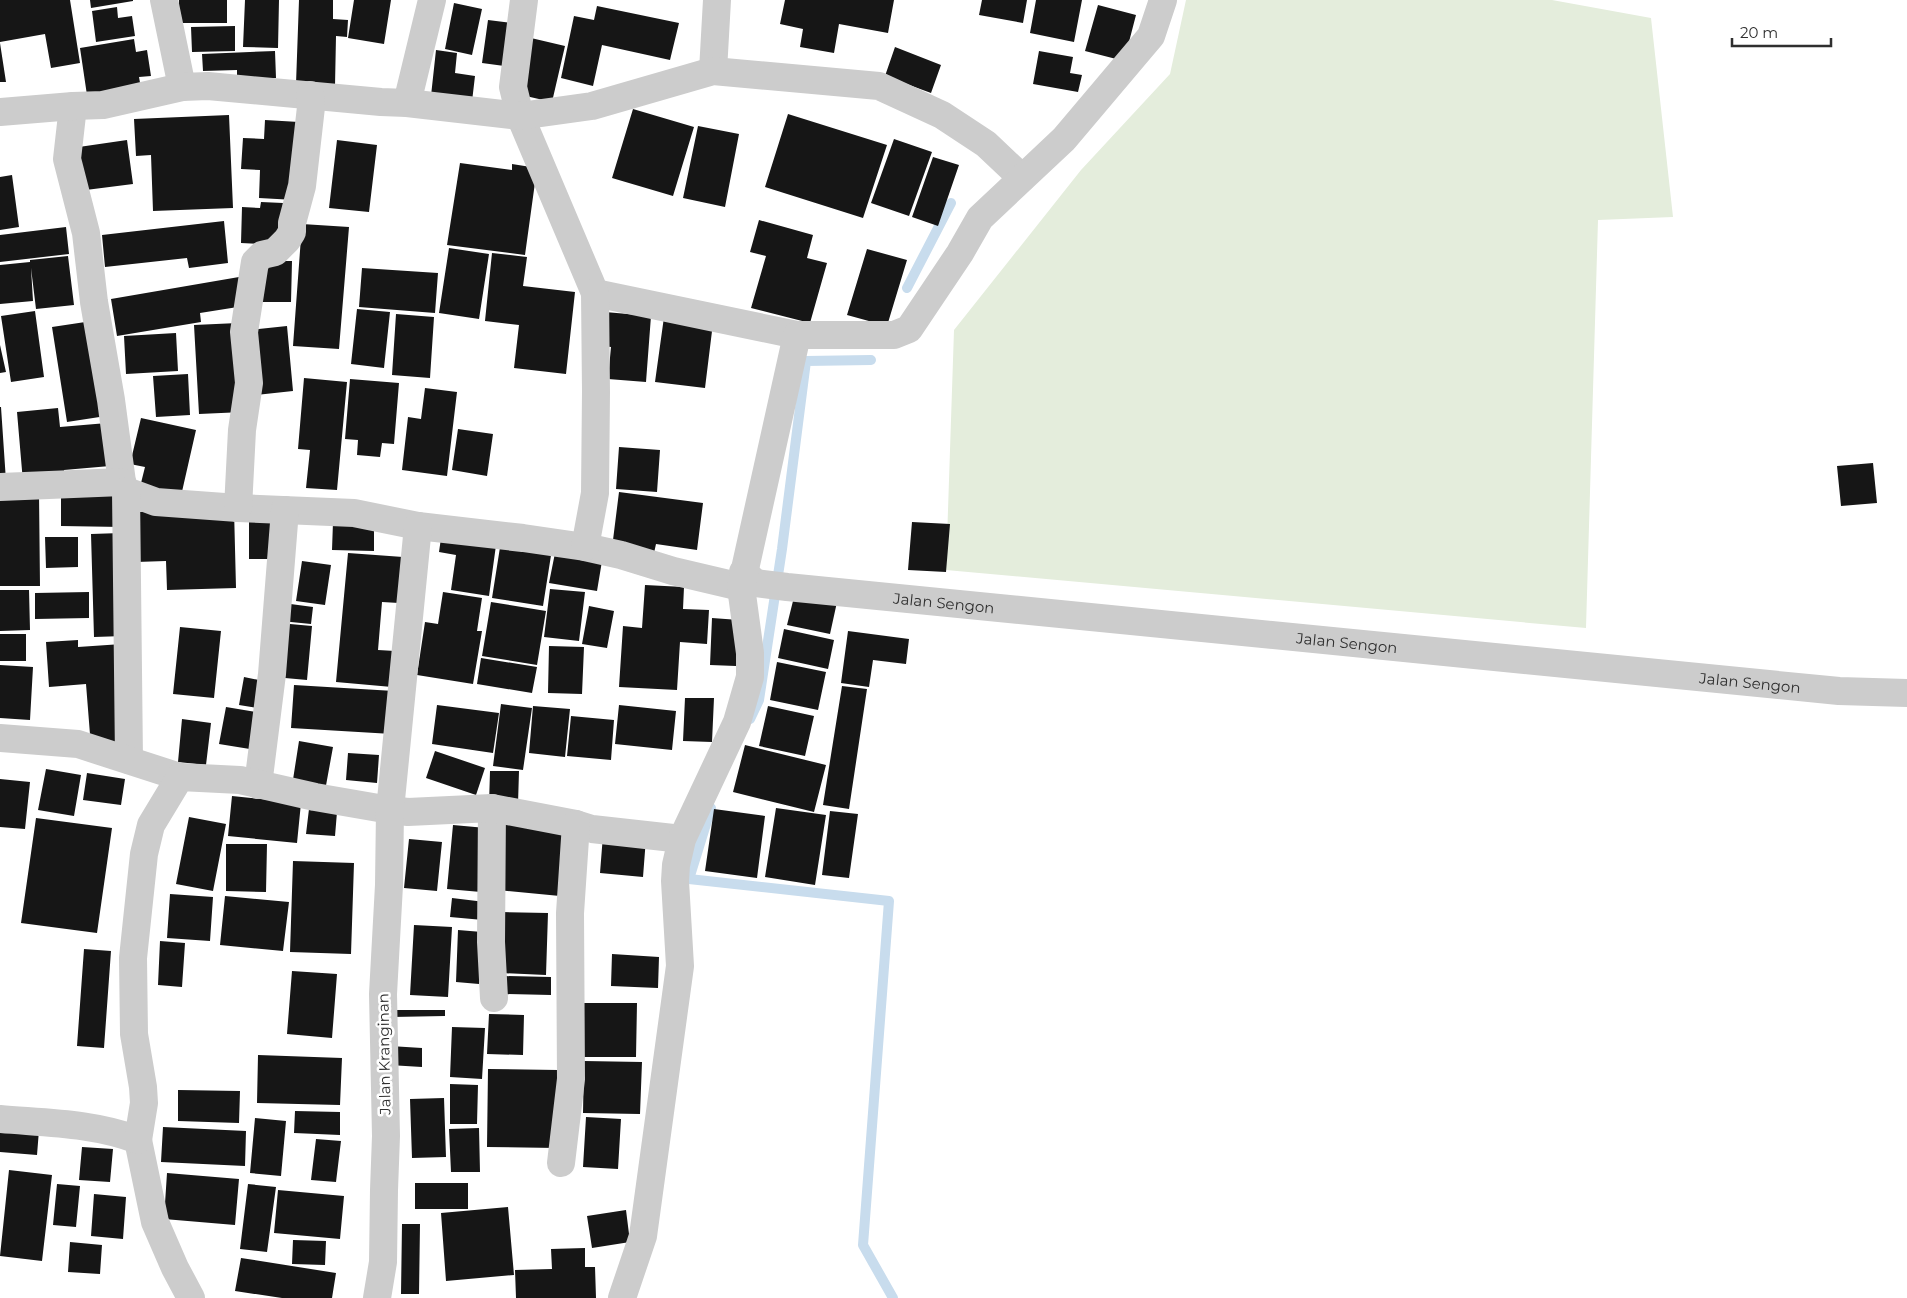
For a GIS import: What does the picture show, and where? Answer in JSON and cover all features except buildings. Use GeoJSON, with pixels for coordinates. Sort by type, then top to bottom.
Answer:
{"type":"FeatureCollection","features":[{"type":"Feature","properties":{"kind":"street"},"geometry":{"type":"LineString","coordinates":[[164,0],[182,87]]}},
{"type":"Feature","properties":{"kind":"street"},"geometry":{"type":"LineString","coordinates":[[407,103],[432,0]]}},
{"type":"Feature","properties":{"kind":"street"},"geometry":{"type":"LineString","coordinates":[[524,0],[513,87],[520,116],[594,292],[596,392],[595,493],[585,547]]}},
{"type":"Feature","properties":{"kind":"street"},"geometry":{"type":"LineString","coordinates":[[712,71],[717,0]]}},
{"type":"Feature","properties":{"kind":"street"},"geometry":{"type":"LineString","coordinates":[[594,292],[797,335],[894,335],[909,329],[960,253],[980,218],[1064,139],[1151,36],[1163,0]]}},
{"type":"Feature","properties":{"kind":"street"},"geometry":{"type":"LineString","coordinates":[[0,112],[102,105],[182,87],[208,86],[407,103],[520,116],[592,106],[712,71],[879,86],[942,115],[986,144],[1022,178]]}},
{"type":"Feature","properties":{"kind":"street"},"geometry":{"type":"LineString","coordinates":[[238,508],[242,430],[249,383],[244,332],[255,262],[262,255],[275,252],[292,232],[292,223],[302,186],[311,107],[310,95]]}},
{"type":"Feature","properties":{"kind":"street"},"geometry":{"type":"LineString","coordinates":[[73,106],[67,159],[86,233],[94,302],[112,400],[124,486],[129,760]]}},
{"type":"Feature","properties":{"kind":"street"},"geometry":{"type":"LineString","coordinates":[[622,1298],[643,1236],[680,966],[675,882],[676,865],[682,839],[737,722],[750,677],[747,580],[797,335]]}},
{"type":"Feature","properties":{"kind":"street"},"geometry":{"type":"LineString","coordinates":[[0,487],[124,486]]}},
{"type":"Feature","properties":{"kind":"street","name":"Jalan Sengon"},"geometry":{"type":"LineString","coordinates":[[124,486],[156,502],[354,513],[418,526],[585,547],[673,571],[787,587],[1839,691],[1907,693]]}},
{"type":"Feature","properties":{"kind":"street"},"geometry":{"type":"LineString","coordinates":[[258,785],[272,674],[285,510]]}},
{"type":"Feature","properties":{"kind":"street","name":"Jalan Kranginan"},"geometry":{"type":"LineString","coordinates":[[377,1298],[383,1262],[386,1136],[383,994],[390,810],[418,526]]}},
{"type":"Feature","properties":{"kind":"street"},"geometry":{"type":"LineString","coordinates":[[0,738],[78,744],[180,776],[240,780],[316,798],[390,810],[408,812],[492,808],[592,828],[682,839]]}},
{"type":"Feature","properties":{"kind":"street"},"geometry":{"type":"LineString","coordinates":[[180,776],[151,824],[144,854],[133,958],[134,1034],[144,1103],[138,1140],[155,1222],[175,1268],[191,1298]]}},
{"type":"Feature","properties":{"kind":"street"},"geometry":{"type":"LineString","coordinates":[[492,808],[491,942],[494,998]]}},
{"type":"Feature","properties":{"kind":"street"},"geometry":{"type":"LineString","coordinates":[[561,1163],[571,1079],[570,914],[576,824]]}},
{"type":"Feature","properties":{"kind":"street"},"geometry":{"type":"LineString","coordinates":[[0,1119],[94,1128],[117,1132],[138,1140]]}},
{"type":"Feature","properties":{"kind":"green space"},"geometry":{"type":"Polygon","coordinates":[[[1186,0],[1552,0],[1651,18],[1673,217],[1598,220],[1586,628],[946,570],[954,330],[1081,170],[1170,74],[1186,0]]]}},
{"type":"Feature","properties":{"kind":"waterway"},"geometry":{"type":"LineString","coordinates":[[907,288],[951,203]]}},
{"type":"Feature","properties":{"kind":"waterway"},"geometry":{"type":"LineString","coordinates":[[750,719],[759,700],[782,549],[806,361],[871,360]]}},
{"type":"Feature","properties":{"kind":"waterway"},"geometry":{"type":"LineString","coordinates":[[711,808],[689,879],[889,901],[863,1245],[893,1298]]}}]}
